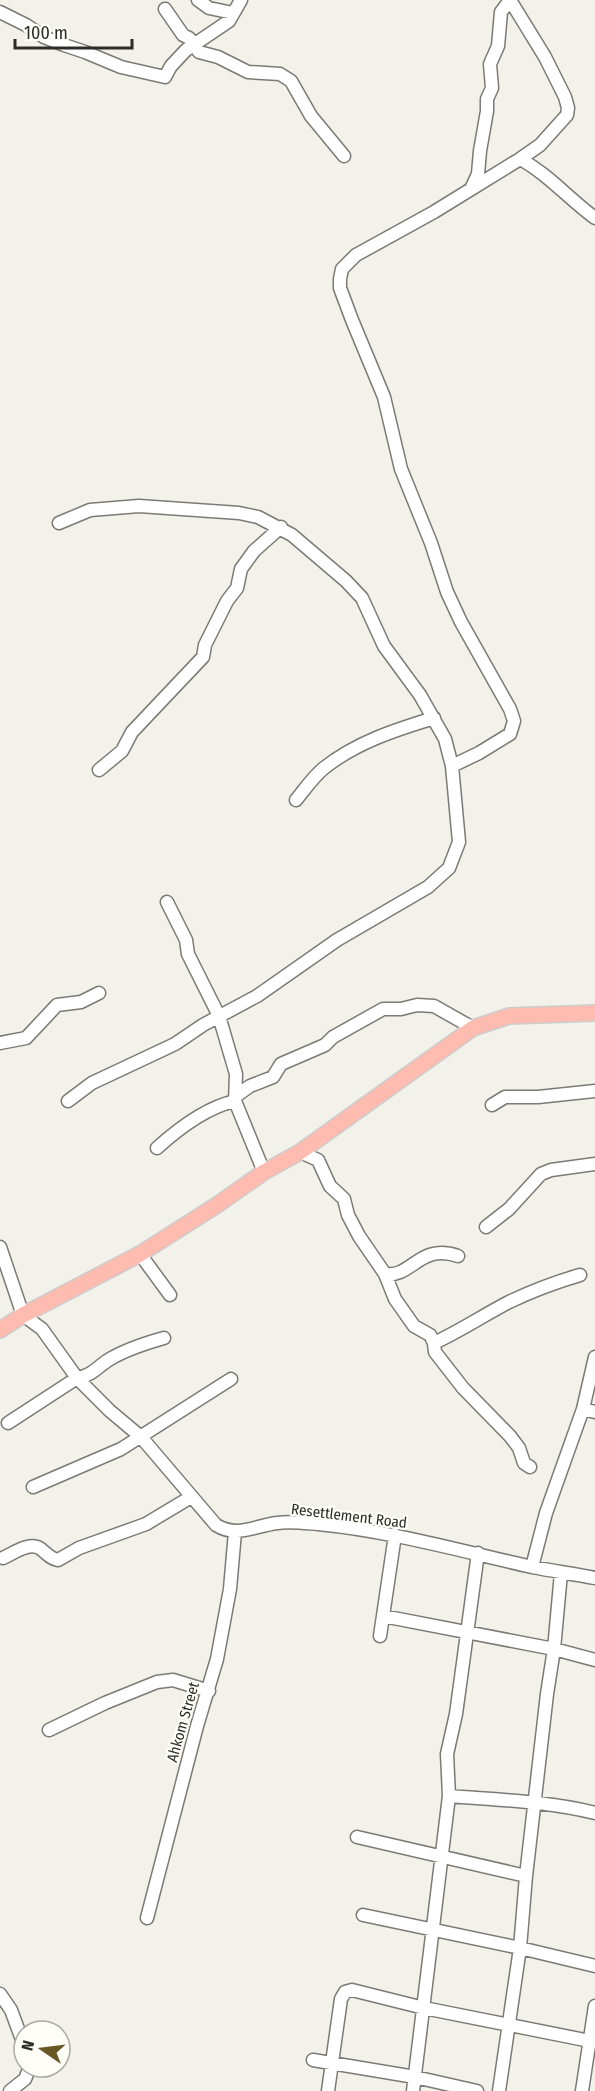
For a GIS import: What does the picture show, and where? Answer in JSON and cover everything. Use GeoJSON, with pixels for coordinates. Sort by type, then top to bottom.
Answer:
{"type":"FeatureCollection","features":[{"type":"Feature","properties":{"kind":"main road"},"geometry":{"type":"LineString","coordinates":[[0,1330],[140,1254],[217,1205],[264,1172],[300,1152],[473,1028],[509,1016],[595,1013]]}},
{"type":"Feature","properties":{"kind":"street"},"geometry":{"type":"LineString","coordinates":[[198,0],[208,8],[233,13]]}},
{"type":"Feature","properties":{"kind":"street"},"geometry":{"type":"LineString","coordinates":[[0,12],[44,37],[64,45],[121,67],[165,77],[171,66],[193,45],[229,21],[241,0]]}},
{"type":"Feature","properties":{"kind":"street"},"geometry":{"type":"LineString","coordinates":[[452,766],[510,734],[514,721],[510,709],[461,622],[447,592],[431,543],[401,469],[384,397],[340,288],[340,279],[342,269],[356,255],[470,190],[520,159],[540,145],[567,115],[565,96],[512,1],[501,12],[498,46],[490,64],[492,88],[487,99],[488,111],[478,174],[470,190]]}},
{"type":"Feature","properties":{"kind":"street"},"geometry":{"type":"LineString","coordinates":[[165,9],[183,35],[200,52],[218,57],[248,72],[280,74],[291,81],[311,116],[344,156]]}},
{"type":"Feature","properties":{"kind":"street"},"geometry":{"type":"LineString","coordinates":[[520,159],[539,170],[578,206],[595,218]]}},
{"type":"Feature","properties":{"kind":"street"},"geometry":{"type":"LineString","coordinates":[[59,523],[90,510],[139,506],[238,513],[258,517],[281,527],[319,557],[362,598],[384,646],[446,739],[452,766],[459,842],[449,868],[406,901],[337,940],[257,996],[174,1044],[92,1083],[68,1101]]}},
{"type":"Feature","properties":{"kind":"street"},"geometry":{"type":"LineString","coordinates":[[99,770],[122,751],[132,732],[203,657],[205,645],[227,601],[237,588],[241,569],[254,551],[281,527]]}},
{"type":"Feature","properties":{"kind":"street"},"geometry":{"type":"LineString","coordinates":[[296,800],[324,768],[356,748],[382,734],[434,718]]}},
{"type":"Feature","properties":{"kind":"street"},"geometry":{"type":"LineString","coordinates":[[167,902],[186,940],[188,954],[219,1016],[237,1074],[236,1099],[264,1172]]}},
{"type":"Feature","properties":{"kind":"street"},"geometry":{"type":"LineString","coordinates":[[0,1043],[26,1038],[57,1005],[81,1002],[99,993]]}},
{"type":"Feature","properties":{"kind":"street"},"geometry":{"type":"LineString","coordinates":[[157,1148],[172,1135],[210,1111],[236,1099],[250,1086],[273,1077],[281,1064],[325,1045],[333,1037],[383,1009],[401,1009],[417,1005],[434,1006],[473,1028]]}},
{"type":"Feature","properties":{"kind":"street"},"geometry":{"type":"LineString","coordinates":[[492,1105],[505,1097],[538,1097],[595,1091]]}},
{"type":"Feature","properties":{"kind":"street"},"geometry":{"type":"LineString","coordinates":[[300,1152],[318,1160],[330,1186],[344,1199],[348,1215],[359,1236],[385,1274],[395,1299],[414,1326],[430,1335],[435,1352],[463,1388],[510,1436],[519,1448],[524,1463],[530,1467]]}},
{"type":"Feature","properties":{"kind":"street"},"geometry":{"type":"LineString","coordinates":[[486,1227],[509,1209],[541,1174],[551,1170],[595,1164]]}},
{"type":"Feature","properties":{"kind":"street"},"geometry":{"type":"LineString","coordinates":[[0,1247],[23,1316],[42,1329],[77,1378],[110,1411],[141,1437],[216,1525],[226,1531],[235,1532]]}},
{"type":"Feature","properties":{"kind":"street"},"geometry":{"type":"LineString","coordinates":[[385,1274],[393,1275],[417,1260],[437,1252],[458,1256]]}},
{"type":"Feature","properties":{"kind":"street"},"geometry":{"type":"LineString","coordinates":[[140,1254],[170,1295]]}},
{"type":"Feature","properties":{"kind":"street"},"geometry":{"type":"LineString","coordinates":[[434,1343],[509,1302],[580,1275]]}},
{"type":"Feature","properties":{"kind":"street"},"geometry":{"type":"LineString","coordinates":[[39,1308],[42,1329]]}},
{"type":"Feature","properties":{"kind":"street"},"geometry":{"type":"LineString","coordinates":[[8,1423],[77,1378],[87,1376],[110,1359],[145,1343],[164,1338]]}},
{"type":"Feature","properties":{"kind":"street"},"geometry":{"type":"LineString","coordinates":[[532,1567],[546,1513],[589,1410],[595,1357]]}},
{"type":"Feature","properties":{"kind":"street"},"geometry":{"type":"LineString","coordinates":[[33,1487],[121,1449],[231,1379]]}},
{"type":"Feature","properties":{"kind":"street"},"geometry":{"type":"LineString","coordinates":[[3,1558],[32,1545],[38,1547],[52,1559],[58,1560],[79,1548],[146,1524],[191,1497]]}},
{"type":"Feature","properties":{"kind":"street","name":"Resettlement Road"},"geometry":{"type":"LineString","coordinates":[[235,1532],[279,1522],[319,1524],[395,1535],[532,1567],[595,1578]]}},
{"type":"Feature","properties":{"kind":"street","name":"Ahkom Street"},"geometry":{"type":"LineString","coordinates":[[147,1918],[225,1622],[235,1532]]}},
{"type":"Feature","properties":{"kind":"street"},"geometry":{"type":"LineString","coordinates":[[380,1636],[395,1535]]}},
{"type":"Feature","properties":{"kind":"street"},"geometry":{"type":"LineString","coordinates":[[413,2091],[443,1856],[449,1796],[447,1754],[456,1714],[478,1553]]}},
{"type":"Feature","properties":{"kind":"street"},"geometry":{"type":"LineString","coordinates":[[499,2091],[520,1948],[526,1876],[554,1649],[561,1572]]}},
{"type":"Feature","properties":{"kind":"street"},"geometry":{"type":"LineString","coordinates":[[383,1616],[554,1649],[595,1660]]}},
{"type":"Feature","properties":{"kind":"street"},"geometry":{"type":"LineString","coordinates":[[49,1731],[105,1703],[157,1682],[173,1680],[208,1691]]}},
{"type":"Feature","properties":{"kind":"street"},"geometry":{"type":"LineString","coordinates":[[449,1796],[536,1801],[595,1813]]}},
{"type":"Feature","properties":{"kind":"street"},"geometry":{"type":"LineString","coordinates":[[357,1837],[526,1876]]}},
{"type":"Feature","properties":{"kind":"street"},"geometry":{"type":"LineString","coordinates":[[363,1915],[595,1966]]}},
{"type":"Feature","properties":{"kind":"street"},"geometry":{"type":"LineString","coordinates":[[328,2091],[341,1999],[345,1992],[352,1990],[424,2008],[592,2041]]}},
{"type":"Feature","properties":{"kind":"street"},"geometry":{"type":"LineString","coordinates":[[0,1994],[14,2019]]}},
{"type":"Feature","properties":{"kind":"street"},"geometry":{"type":"LineString","coordinates":[[582,2091],[592,2041],[595,2006]]}},
{"type":"Feature","properties":{"kind":"street"},"geometry":{"type":"LineString","coordinates":[[313,2060],[415,2076],[477,2091]]}},
{"type":"Feature","properties":{"kind":"street"},"geometry":{"type":"LineString","coordinates":[[10,2091],[25,2079]]}}]}
